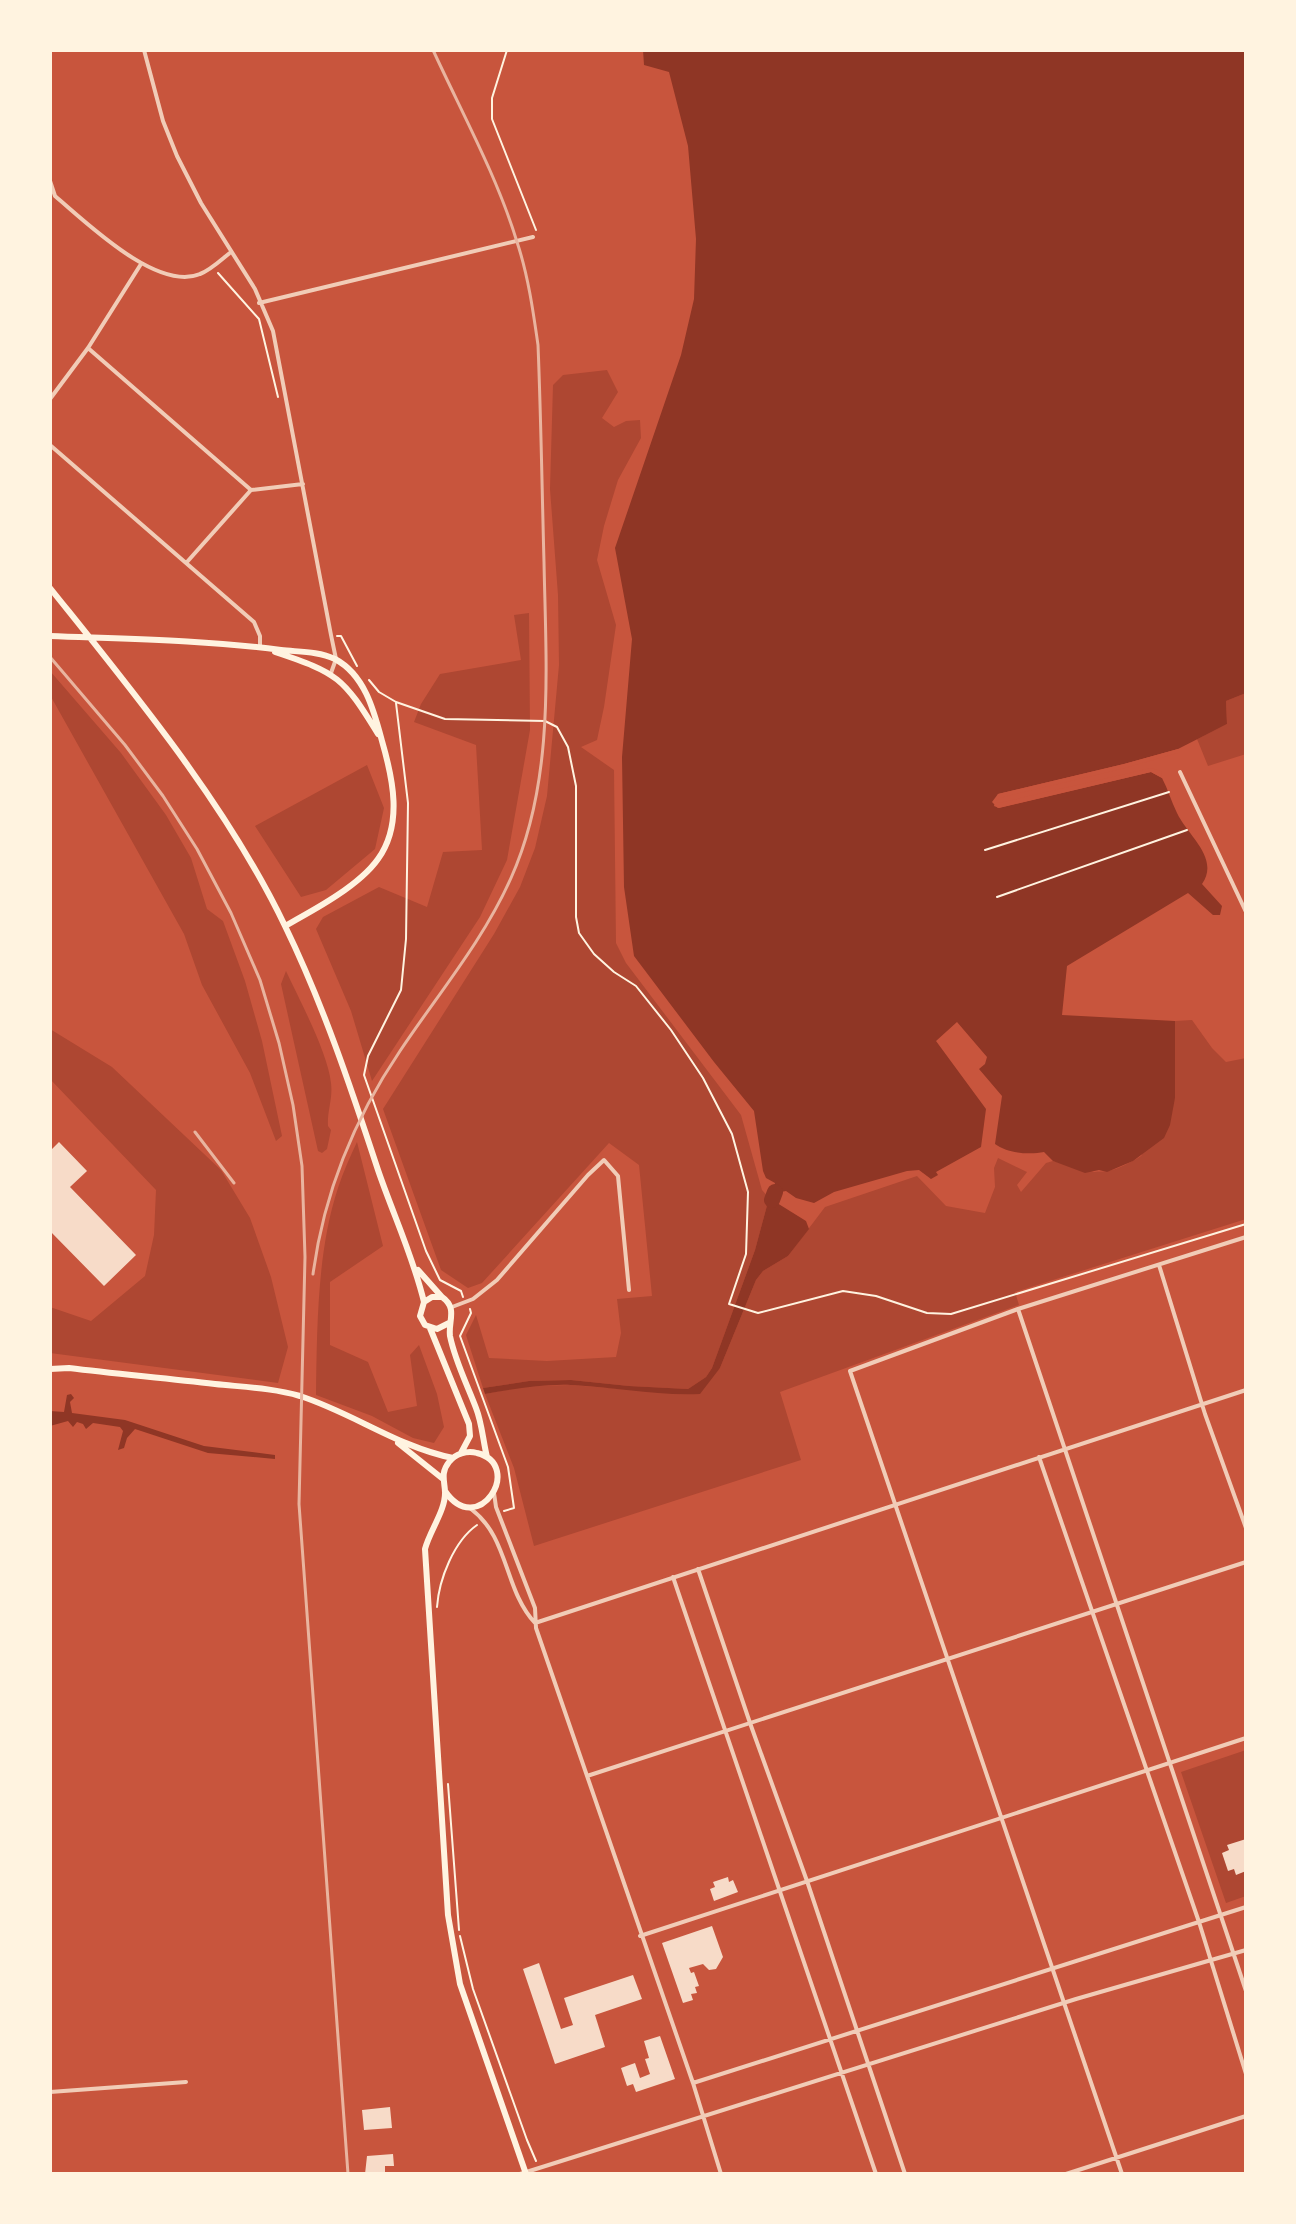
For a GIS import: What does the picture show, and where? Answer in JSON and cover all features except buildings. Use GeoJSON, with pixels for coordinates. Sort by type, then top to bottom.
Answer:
{"type":"FeatureCollection","features":[{"type":"Feature","properties":{"kind":"main road"},"geometry":{"type":"LineString","coordinates":[[50,588],[128,685],[218,809],[285,926],[346,1073],[416,1268],[424,1302],[420,1316],[430,1328],[469,1424],[470,1436],[461,1453],[444,1471],[445,1491],[441,1511],[425,1549],[449,1930],[460,1984],[524,2173]]}},
{"type":"Feature","properties":{"kind":"main road"},"geometry":{"type":"LineString","coordinates":[[50,636],[314,652],[336,659],[355,676],[376,715],[390,764],[392,829],[385,847],[366,872],[321,905],[285,926]]}},
{"type":"Feature","properties":{"kind":"main road"},"geometry":{"type":"LineString","coordinates":[[260,647],[309,662],[331,673],[354,695],[382,740]]}},
{"type":"Feature","properties":{"kind":"main road"},"geometry":{"type":"LineString","coordinates":[[416,1268],[452,1307],[452,1316],[444,1328],[430,1328]]}},
{"type":"Feature","properties":{"kind":"main road"},"geometry":{"type":"LineString","coordinates":[[424,1302],[432,1297],[442,1297]]}},
{"type":"Feature","properties":{"kind":"main road"},"geometry":{"type":"LineString","coordinates":[[445,1491],[457,1504],[468,1507],[483,1504],[494,1493],[498,1478],[487,1457],[477,1411],[460,1370],[449,1323]]}},
{"type":"Feature","properties":{"kind":"main road"},"geometry":{"type":"LineString","coordinates":[[50,1366],[296,1395],[327,1406],[392,1438],[453,1458]]}},
{"type":"Feature","properties":{"kind":"main road"},"geometry":{"type":"LineString","coordinates":[[392,1438],[443,1479]]}},
{"type":"Feature","properties":{"kind":"main road"},"geometry":{"type":"LineString","coordinates":[[461,1453],[479,1453],[487,1457]]}},
{"type":"Feature","properties":{"kind":"main road"},"geometry":{"type":"LineString","coordinates":[[441,1511],[457,1504]]}},
{"type":"Feature","properties":{"kind":"street"},"geometry":{"type":"LineString","coordinates":[[144,50],[163,121],[177,156],[255,289],[273,331],[336,659],[331,673]]}},
{"type":"Feature","properties":{"kind":"street"},"geometry":{"type":"LineString","coordinates":[[50,181],[55,196],[141,264],[165,274],[198,276],[231,252]]}},
{"type":"Feature","properties":{"kind":"street"},"geometry":{"type":"LineString","coordinates":[[50,202],[55,196]]}},
{"type":"Feature","properties":{"kind":"street"},"geometry":{"type":"LineString","coordinates":[[259,303],[536,236]]}},
{"type":"Feature","properties":{"kind":"street"},"geometry":{"type":"LineString","coordinates":[[50,399],[88,348],[141,264]]}},
{"type":"Feature","properties":{"kind":"street"},"geometry":{"type":"LineString","coordinates":[[88,348],[251,490]]}},
{"type":"Feature","properties":{"kind":"street"},"geometry":{"type":"LineString","coordinates":[[50,445],[254,622],[260,636],[260,647]]}},
{"type":"Feature","properties":{"kind":"street"},"geometry":{"type":"LineString","coordinates":[[187,562],[251,490],[303,484]]}},
{"type":"Feature","properties":{"kind":"street"},"geometry":{"type":"LineString","coordinates":[[1180,772],[1246,912]]}},
{"type":"Feature","properties":{"kind":"street"},"geometry":{"type":"LineString","coordinates":[[452,1307],[473,1299],[497,1280],[604,1160],[618,1176],[629,1290]]}},
{"type":"Feature","properties":{"kind":"street"},"geometry":{"type":"LineString","coordinates":[[1122,2174],[850,1371],[1018,1309],[1246,1237]]}},
{"type":"Feature","properties":{"kind":"street"},"geometry":{"type":"LineString","coordinates":[[1159,1265],[1246,1528]]}},
{"type":"Feature","properties":{"kind":"street"},"geometry":{"type":"LineString","coordinates":[[1018,1309],[1246,1991]]}},
{"type":"Feature","properties":{"kind":"street"},"geometry":{"type":"LineString","coordinates":[[535,1623],[1246,1390]]}},
{"type":"Feature","properties":{"kind":"street"},"geometry":{"type":"LineString","coordinates":[[1039,1457],[1199,1922],[1246,2074]]}},
{"type":"Feature","properties":{"kind":"street"},"geometry":{"type":"LineString","coordinates":[[494,1493],[498,1513],[535,1608],[535,1623],[693,2083],[721,2174]]}},
{"type":"Feature","properties":{"kind":"street"},"geometry":{"type":"LineString","coordinates":[[468,1507],[485,1520],[499,1543],[524,1611],[535,1623]]}},
{"type":"Feature","properties":{"kind":"street"},"geometry":{"type":"LineString","coordinates":[[587,1776],[1246,1562]]}},
{"type":"Feature","properties":{"kind":"street"},"geometry":{"type":"LineString","coordinates":[[698,1569],[905,2174]]}},
{"type":"Feature","properties":{"kind":"street"},"geometry":{"type":"LineString","coordinates":[[673,1577],[876,2174]]}},
{"type":"Feature","properties":{"kind":"street"},"geometry":{"type":"LineString","coordinates":[[640,1936],[1246,1738]]}},
{"type":"Feature","properties":{"kind":"street"},"geometry":{"type":"LineString","coordinates":[[693,2083],[1246,1907]]}},
{"type":"Feature","properties":{"kind":"street"},"geometry":{"type":"LineString","coordinates":[[524,2173],[702,2115],[1246,1950]]}},
{"type":"Feature","properties":{"kind":"street"},"geometry":{"type":"LineString","coordinates":[[50,2092],[186,2082]]}},
{"type":"Feature","properties":{"kind":"street"},"geometry":{"type":"LineString","coordinates":[[1066,2174],[1246,2116]]}},
{"type":"Feature","properties":{"kind":"path"},"geometry":{"type":"LineString","coordinates":[[507,50],[492,98],[492,119],[536,236]]}},
{"type":"Feature","properties":{"kind":"path"},"geometry":{"type":"LineString","coordinates":[[212,266],[259,319],[277,395]]}},
{"type":"Feature","properties":{"kind":"path"},"geometry":{"type":"LineString","coordinates":[[331,635],[341,636],[362,673],[379,692],[396,702],[445,719],[545,721],[561,732],[576,786],[576,917],[579,933],[594,954],[646,996],[703,1078],[732,1134],[748,1192],[747,1242],[729,1304],[758,1313],[843,1291],[876,1296],[927,1313],[951,1314],[1246,1224]]}},
{"type":"Feature","properties":{"kind":"path"},"geometry":{"type":"LineString","coordinates":[[396,702],[408,803],[406,939],[401,990],[368,1056],[364,1075],[430,1259],[440,1280],[461,1291]]}},
{"type":"Feature","properties":{"kind":"path"},"geometry":{"type":"LineString","coordinates":[[985,850],[1169,792]]}},
{"type":"Feature","properties":{"kind":"path"},"geometry":{"type":"LineString","coordinates":[[997,897],[1187,830]]}},
{"type":"Feature","properties":{"kind":"path"},"geometry":{"type":"LineString","coordinates":[[471,1313],[460,1336],[508,1467],[514,1508],[498,1513]]}},
{"type":"Feature","properties":{"kind":"path"},"geometry":{"type":"LineString","coordinates":[[437,1613],[438,1596],[455,1553],[466,1533],[485,1520]]}},
{"type":"Feature","properties":{"kind":"path"},"geometry":{"type":"LineString","coordinates":[[448,1785],[460,1937],[473,1989],[540,2168]]}},
{"type":"Feature","properties":{"kind":"shaded area"},"geometry":{"type":"Polygon","coordinates":[[[643,50],[1246,50],[1246,693],[1226,701],[1227,724],[1178,749],[998,794],[994,806],[999,808],[1151,772],[1162,778],[1177,813],[1205,856],[1207,874],[1202,884],[1222,906],[1220,915],[1213,915],[1188,893],[1067,966],[1062,1015],[1175,1021],[1175,1098],[1170,1125],[1164,1138],[1133,1161],[1107,1172],[1085,1173],[1053,1161],[1044,1152],[1018,1152],[995,1144],[1002,1096],[979,1069],[987,1057],[957,1022],[936,1041],[986,1109],[981,1147],[936,1172],[938,1175],[931,1179],[919,1170],[907,1171],[834,1192],[814,1203],[796,1198],[786,1191],[776,1193],[775,1183],[766,1178],[763,1171],[754,1111],[634,956],[624,887],[622,757],[632,639],[615,548],[681,355],[694,299],[696,239],[688,146],[669,72],[644,65],[643,50]]]}},
{"type":"Feature","properties":{"kind":"shaded area"},"geometry":{"type":"Polygon","coordinates":[[[607,370],[618,392],[602,418],[614,427],[626,421],[640,420],[641,438],[618,480],[597,560],[616,625],[597,740],[581,747],[614,770],[616,943],[626,963],[741,1115],[762,1190],[769,1198],[755,1250],[712,1368],[706,1377],[688,1389],[571,1380],[529,1381],[483,1388],[466,1335],[476,1315],[489,1358],[547,1361],[616,1357],[621,1333],[617,1299],[652,1296],[639,1165],[609,1143],[482,1283],[468,1288],[441,1270],[383,1109],[494,934],[520,887],[535,848],[547,796],[559,665],[558,595],[550,489],[553,385],[563,375],[607,370]]]}},
{"type":"Feature","properties":{"kind":"shaded area"},"geometry":{"type":"Polygon","coordinates":[[[529,613],[530,730],[507,860],[480,917],[372,1081],[351,1011],[316,929],[323,917],[379,887],[427,907],[443,852],[482,850],[476,745],[414,722],[421,704],[440,674],[521,660],[514,615],[529,613]]]}},
{"type":"Feature","properties":{"kind":"shaded area"},"geometry":{"type":"Polygon","coordinates":[[[50,671],[121,753],[166,815],[191,858],[207,909],[223,921],[262,1041],[282,1136],[276,1141],[250,1073],[202,985],[184,934],[50,695],[50,671]]]}},
{"type":"Feature","properties":{"kind":"shaded area"},"geometry":{"type":"Polygon","coordinates":[[[1246,693],[1246,754],[1208,766],[1197,739],[1227,724],[1226,701],[1246,693]]]}},
{"type":"Feature","properties":{"kind":"shaded area"},"geometry":{"type":"Polygon","coordinates":[[[367,765],[384,808],[375,849],[326,890],[301,897],[255,826],[367,765]]]}},
{"type":"Feature","properties":{"kind":"shaded area"},"geometry":{"type":"Polygon","coordinates":[[[286,971],[329,1071],[328,1126],[331,1130],[327,1149],[322,1153],[318,1151],[281,984],[286,971]]]}},
{"type":"Feature","properties":{"kind":"shaded area"},"geometry":{"type":"Polygon","coordinates":[[[1192,1020],[1226,1062],[1246,1058],[1246,1219],[1015,1292],[1019,1305],[780,1392],[801,1460],[534,1546],[514,1468],[485,1394],[525,1386],[570,1385],[690,1394],[720,1368],[756,1280],[763,1271],[788,1256],[825,1207],[917,1176],[946,1206],[985,1213],[995,1187],[994,1168],[998,1158],[1027,1172],[1017,1185],[1021,1192],[1046,1163],[1053,1161],[1094,1172],[1112,1170],[1129,1163],[1141,1156],[1175,1098],[1175,1021],[1192,1020]]]}},
{"type":"Feature","properties":{"kind":"shaded area"},"geometry":{"type":"Polygon","coordinates":[[[50,1029],[112,1067],[221,1170],[250,1218],[271,1277],[288,1347],[278,1383],[50,1353],[50,1307],[91,1321],[145,1276],[154,1235],[156,1190],[50,1079],[50,1029]]]}},
{"type":"Feature","properties":{"kind":"shaded area"},"geometry":{"type":"Polygon","coordinates":[[[357,1142],[383,1246],[330,1282],[330,1345],[368,1362],[388,1412],[417,1406],[410,1355],[419,1345],[437,1394],[444,1427],[434,1443],[413,1438],[372,1416],[316,1395],[320,1290],[326,1238],[338,1188],[357,1142]]]}},
{"type":"Feature","properties":{"kind":"shaded area"},"geometry":{"type":"Polygon","coordinates":[[[769,1198],[806,1221],[809,1229],[788,1256],[763,1271],[756,1280],[720,1368],[700,1394],[560,1385],[485,1394],[483,1388],[529,1381],[571,1380],[688,1389],[706,1377],[755,1250],[769,1198]]]}},
{"type":"Feature","properties":{"kind":"shaded area"},"geometry":{"type":"Polygon","coordinates":[[[71,1394],[74,1398],[70,1402],[72,1413],[125,1420],[204,1446],[275,1455],[275,1459],[208,1453],[135,1429],[127,1438],[124,1448],[118,1450],[123,1431],[120,1427],[93,1423],[86,1429],[77,1422],[73,1427],[68,1421],[50,1426],[50,1411],[64,1412],[67,1395],[71,1394]]]}},
{"type":"Feature","properties":{"kind":"shaded area"},"geometry":{"type":"Polygon","coordinates":[[[1246,1750],[1246,1896],[1226,1903],[1181,1772],[1246,1750]]]}},
{"type":"Feature","properties":{"kind":"pier"},"geometry":{"type":"Polygon","coordinates":[[[1178,749],[1178,753],[999,798],[996,802],[1151,768],[1161,771],[1162,778],[1151,772],[998,808],[992,802],[998,794],[1178,749]]]}},
{"type":"Feature","properties":{"kind":"waterway"},"geometry":{"type":"LineString","coordinates":[[772,1200],[775,1192]]}},
{"type":"Feature","properties":{"kind":"railway"},"geometry":{"type":"LineString","coordinates":[[313,1274],[333,1185],[355,1130],[384,1077],[474,945],[511,878],[535,802],[545,723],[539,372],[534,319],[524,267],[509,217],[433,50]]}},
{"type":"Feature","properties":{"kind":"railway"},"geometry":{"type":"LineString","coordinates":[[50,657],[125,745],[197,849],[231,913],[260,980],[293,1105],[302,1166],[305,1257],[299,1504],[348,2174]]}},
{"type":"Feature","properties":{"kind":"railway"},"geometry":{"type":"LineString","coordinates":[[195,1132],[234,1183]]}}]}
